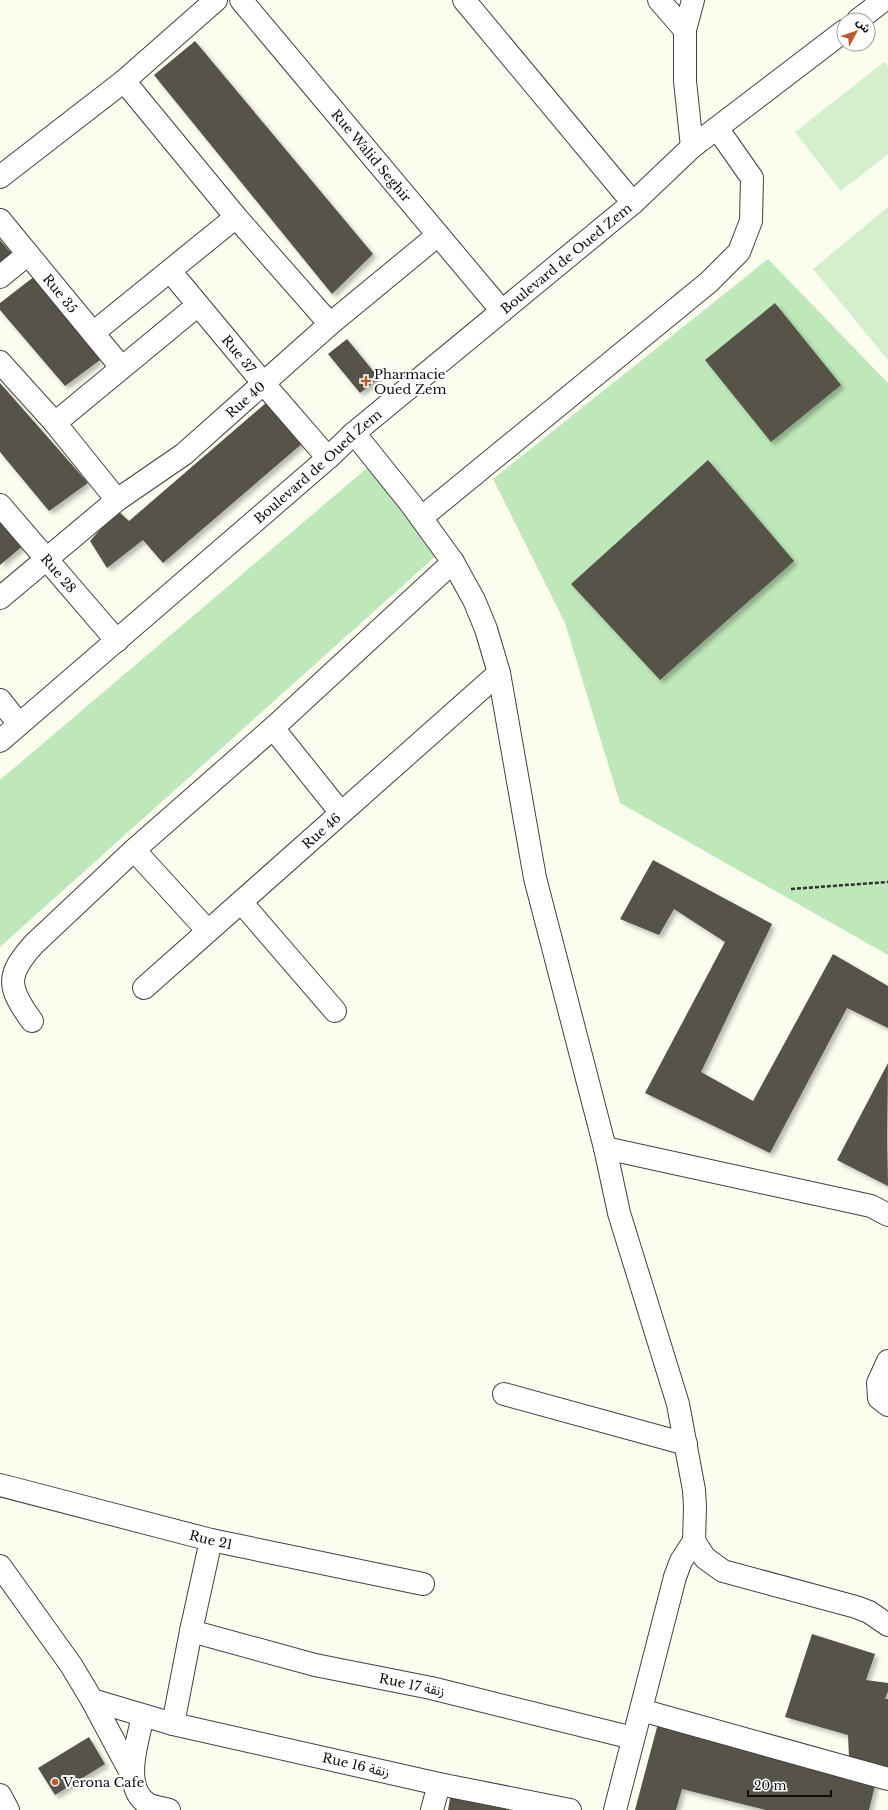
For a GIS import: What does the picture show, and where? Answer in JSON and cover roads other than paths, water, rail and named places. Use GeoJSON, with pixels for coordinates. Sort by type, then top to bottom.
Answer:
{"type":"FeatureCollection","features":[{"type":"Feature","properties":{"kind":"street"},"geometry":{"type":"LineString","coordinates":[[0,177],[124,81],[216,0]]}},
{"type":"Feature","properties":{"kind":"street","name":"Rue Walid Seghir"},"geometry":{"type":"LineString","coordinates":[[241,0],[502,311]]}},
{"type":"Feature","properties":{"kind":"street"},"geometry":{"type":"LineString","coordinates":[[464,0],[633,203]]}},
{"type":"Feature","properties":{"kind":"street"},"geometry":{"type":"LineString","coordinates":[[659,0],[685,30]]}},
{"type":"Feature","properties":{"kind":"street"},"geometry":{"type":"LineString","coordinates":[[692,147],[684,81],[685,30],[693,0]]}},
{"type":"Feature","properties":{"kind":"street"},"geometry":{"type":"LineString","coordinates":[[868,12],[884,0]]}},
{"type":"Feature","properties":{"kind":"street","name":"Boulevard de Oued Zem"},"geometry":{"type":"LineString","coordinates":[[0,741],[118,641],[328,458],[354,433],[633,203],[692,147],[836,37]]}},
{"type":"Feature","properties":{"kind":"street"},"geometry":{"type":"LineString","coordinates":[[124,81],[236,218],[330,324]]}},
{"type":"Feature","properties":{"kind":"street"},"geometry":{"type":"LineString","coordinates":[[421,518],[709,282],[739,252],[750,221],[752,178],[717,128]]}},
{"type":"Feature","properties":{"kind":"street"},"geometry":{"type":"LineString","coordinates":[[93,333],[236,218]]}},
{"type":"Feature","properties":{"kind":"street","name":"Rue 35"},"geometry":{"type":"LineString","coordinates":[[0,220],[121,367]]}},
{"type":"Feature","properties":{"kind":"street","name":"Rue 40"},"geometry":{"type":"LineString","coordinates":[[0,598],[117,500],[184,454],[330,324],[438,235]]}},
{"type":"Feature","properties":{"kind":"street"},"geometry":{"type":"LineString","coordinates":[[0,277],[28,254]]}},
{"type":"Feature","properties":{"kind":"street","name":"Rue 37"},"geometry":{"type":"LineString","coordinates":[[170,271],[328,458]]}},
{"type":"Feature","properties":{"kind":"street"},"geometry":{"type":"LineString","coordinates":[[55,423],[198,305]]}},
{"type":"Feature","properties":{"kind":"street"},"geometry":{"type":"LineString","coordinates":[[0,362],[55,423],[117,500]]}},
{"type":"Feature","properties":{"kind":"street"},"geometry":{"type":"LineString","coordinates":[[354,433],[421,518],[452,562],[474,600],[486,629],[498,673],[535,878],[605,1148],[619,1213],[678,1404],[686,1444],[696,1507],[694,1541],[681,1561],[675,1576],[615,1810]]}},
{"type":"Feature","properties":{"kind":"street","name":"Rue 28"},"geometry":{"type":"LineString","coordinates":[[0,505],[118,641]]}},
{"type":"Feature","properties":{"kind":"street"},"geometry":{"type":"LineString","coordinates":[[32,1021],[20,1005],[13,984],[13,973],[20,960],[34,944],[134,850],[273,728],[452,562]]}},
{"type":"Feature","properties":{"kind":"street","name":"Rue 46"},"geometry":{"type":"LineString","coordinates":[[144,988],[498,673]]}},
{"type":"Feature","properties":{"kind":"street"},"geometry":{"type":"LineString","coordinates":[[0,700],[20,724]]}},
{"type":"Feature","properties":{"kind":"street"},"geometry":{"type":"LineString","coordinates":[[273,728],[341,813]]}},
{"type":"Feature","properties":{"kind":"street"},"geometry":{"type":"LineString","coordinates":[[134,850],[208,931]]}},
{"type":"Feature","properties":{"kind":"street"},"geometry":{"type":"LineString","coordinates":[[241,902],[335,1010]]}},
{"type":"Feature","properties":{"kind":"street"},"geometry":{"type":"LineString","coordinates":[[605,1148],[871,1206],[888,1215]]}},
{"type":"Feature","properties":{"kind":"street"},"geometry":{"type":"LineString","coordinates":[[888,1361],[878,1382],[879,1398],[888,1405]]}},
{"type":"Feature","properties":{"kind":"street"},"geometry":{"type":"LineString","coordinates":[[504,1394],[686,1444]]}},
{"type":"Feature","properties":{"kind":"street","name":"Rue 21"},"geometry":{"type":"LineString","coordinates":[[0,1485],[211,1540],[424,1584]]}},
{"type":"Feature","properties":{"kind":"street"},"geometry":{"type":"LineString","coordinates":[[173,1724],[211,1540]]}},
{"type":"Feature","properties":{"kind":"street"},"geometry":{"type":"LineString","coordinates":[[694,1541],[705,1558],[723,1572],[856,1607],[869,1612],[888,1625]]}},
{"type":"Feature","properties":{"kind":"street"},"geometry":{"type":"LineString","coordinates":[[0,1566],[71,1665],[92,1700],[132,1775],[135,1789],[148,1804],[169,1810]]}},
{"type":"Feature","properties":{"kind":"street","name":"Rue 17 زنقة"},"geometry":{"type":"LineString","coordinates":[[191,1631],[315,1665],[431,1688],[633,1738]]}},
{"type":"Feature","properties":{"kind":"street","name":"Rue 16 زنقة"},"geometry":{"type":"LineString","coordinates":[[92,1700],[173,1724],[439,1784],[524,1805],[570,1810]]}},
{"type":"Feature","properties":{"kind":"street"},"geometry":{"type":"LineString","coordinates":[[641,1710],[888,1779]]}},
{"type":"Feature","properties":{"kind":"street"},"geometry":{"type":"LineString","coordinates":[[132,1775],[143,1716]]}},
{"type":"Feature","properties":{"kind":"street"},"geometry":{"type":"LineString","coordinates":[[432,1810],[439,1784]]}},
{"type":"Feature","properties":{"kind":"street"},"geometry":{"type":"LineString","coordinates":[[0,1795],[8,1810]]}},
{"type":"Feature","properties":{"kind":"place","name":"Pharmacie Oued Zem"},"geometry":{"type":"Point","coordinates":[366,381]}},
{"type":"Feature","properties":{"kind":"place","name":"Verona Cafe"},"geometry":{"type":"Point","coordinates":[55,1782]}}]}
